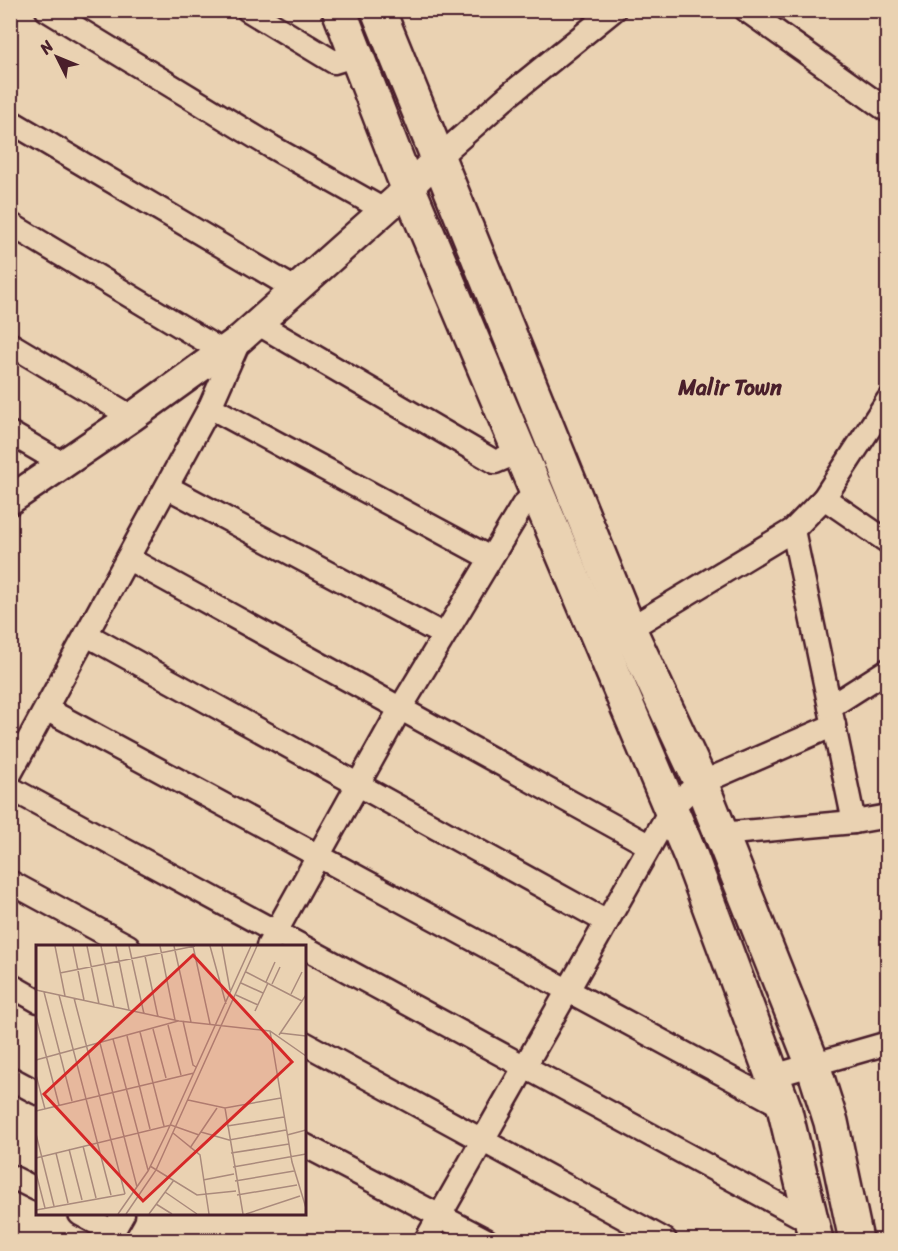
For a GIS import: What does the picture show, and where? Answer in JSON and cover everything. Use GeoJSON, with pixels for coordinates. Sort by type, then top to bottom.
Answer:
{"type":"FeatureCollection","features":[{"type":"Feature","properties":{"kind":"main road"},"geometry":{"type":"LineString","coordinates":[[339,10],[409,187],[519,452],[538,491],[671,809],[784,1107],[815,1232]]}},
{"type":"Feature","properties":{"kind":"main road"},"geometry":{"type":"LineString","coordinates":[[378,10],[629,629],[701,783],[813,1065],[831,1122],[856,1240]]}},
{"type":"Feature","properties":{"kind":"street"},"geometry":{"type":"LineString","coordinates":[[46,10],[272,147],[384,210]]}},
{"type":"Feature","properties":{"kind":"street"},"geometry":{"type":"LineString","coordinates":[[248,10],[334,62],[357,55]]}},
{"type":"Feature","properties":{"kind":"street"},"geometry":{"type":"LineString","coordinates":[[10,500],[132,417],[240,338],[509,95],[614,10]]}},
{"type":"Feature","properties":{"kind":"street"},"geometry":{"type":"LineString","coordinates":[[746,10],[888,111]]}},
{"type":"Feature","properties":{"kind":"street"},"geometry":{"type":"LineString","coordinates":[[10,121],[296,289]]}},
{"type":"Feature","properties":{"kind":"street"},"geometry":{"type":"LineString","coordinates":[[10,224],[495,462],[519,452]]}},
{"type":"Feature","properties":{"kind":"street"},"geometry":{"type":"LineString","coordinates":[[10,774],[210,407],[240,338]]}},
{"type":"Feature","properties":{"kind":"street"},"geometry":{"type":"LineString","coordinates":[[10,344],[132,417]]}},
{"type":"Feature","properties":{"kind":"street"},"geometry":{"type":"LineString","coordinates":[[629,629],[793,530],[824,498],[888,400]]}},
{"type":"Feature","properties":{"kind":"street"},"geometry":{"type":"LineString","coordinates":[[210,407],[490,558]]}},
{"type":"Feature","properties":{"kind":"street"},"geometry":{"type":"LineString","coordinates":[[10,433],[63,464]]}},
{"type":"Feature","properties":{"kind":"street"},"geometry":{"type":"LineString","coordinates":[[167,488],[444,634]]}},
{"type":"Feature","properties":{"kind":"street"},"geometry":{"type":"LineString","coordinates":[[10,788],[272,939],[444,634],[523,504],[538,491]]}},
{"type":"Feature","properties":{"kind":"street"},"geometry":{"type":"LineString","coordinates":[[824,498],[888,542]]}},
{"type":"Feature","properties":{"kind":"street"},"geometry":{"type":"LineString","coordinates":[[793,530],[854,822]]}},
{"type":"Feature","properties":{"kind":"street"},"geometry":{"type":"LineString","coordinates":[[129,559],[650,846]]}},
{"type":"Feature","properties":{"kind":"street"},"geometry":{"type":"LineString","coordinates":[[87,635],[607,922]]}},
{"type":"Feature","properties":{"kind":"street"},"geometry":{"type":"LineString","coordinates":[[426,1240],[671,809],[701,783],[832,716],[888,670]]}},
{"type":"Feature","properties":{"kind":"street"},"geometry":{"type":"LineString","coordinates":[[46,709],[784,1107]]}},
{"type":"Feature","properties":{"kind":"street"},"geometry":{"type":"LineString","coordinates":[[720,834],[854,822],[888,816]]}},
{"type":"Feature","properties":{"kind":"street"},"geometry":{"type":"LineString","coordinates":[[10,882],[126,945]]}},
{"type":"Feature","properties":{"kind":"street"},"geometry":{"type":"LineString","coordinates":[[306,956],[525,1065],[815,1232]]}},
{"type":"Feature","properties":{"kind":"street"},"geometry":{"type":"LineString","coordinates":[[10,985],[36,999]]}},
{"type":"Feature","properties":{"kind":"street"},"geometry":{"type":"LineString","coordinates":[[773,1076],[888,1043]]}},
{"type":"Feature","properties":{"kind":"street"},"geometry":{"type":"LineString","coordinates":[[306,1044],[665,1240]]}},
{"type":"Feature","properties":{"kind":"street"},"geometry":{"type":"LineString","coordinates":[[10,1078],[36,1092]]}},
{"type":"Feature","properties":{"kind":"street"},"geometry":{"type":"LineString","coordinates":[[306,1146],[486,1240]]}},
{"type":"Feature","properties":{"kind":"street"},"geometry":{"type":"LineString","coordinates":[[10,1176],[36,1189]]}},
{"type":"Feature","properties":{"kind":"street"},"geometry":{"type":"LineString","coordinates":[[82,1215],[115,1229]]}},
{"type":"Feature","properties":{"kind":"district","name":"Malir Town"},"geometry":{"type":"Point","coordinates":[730,387]}}]}
